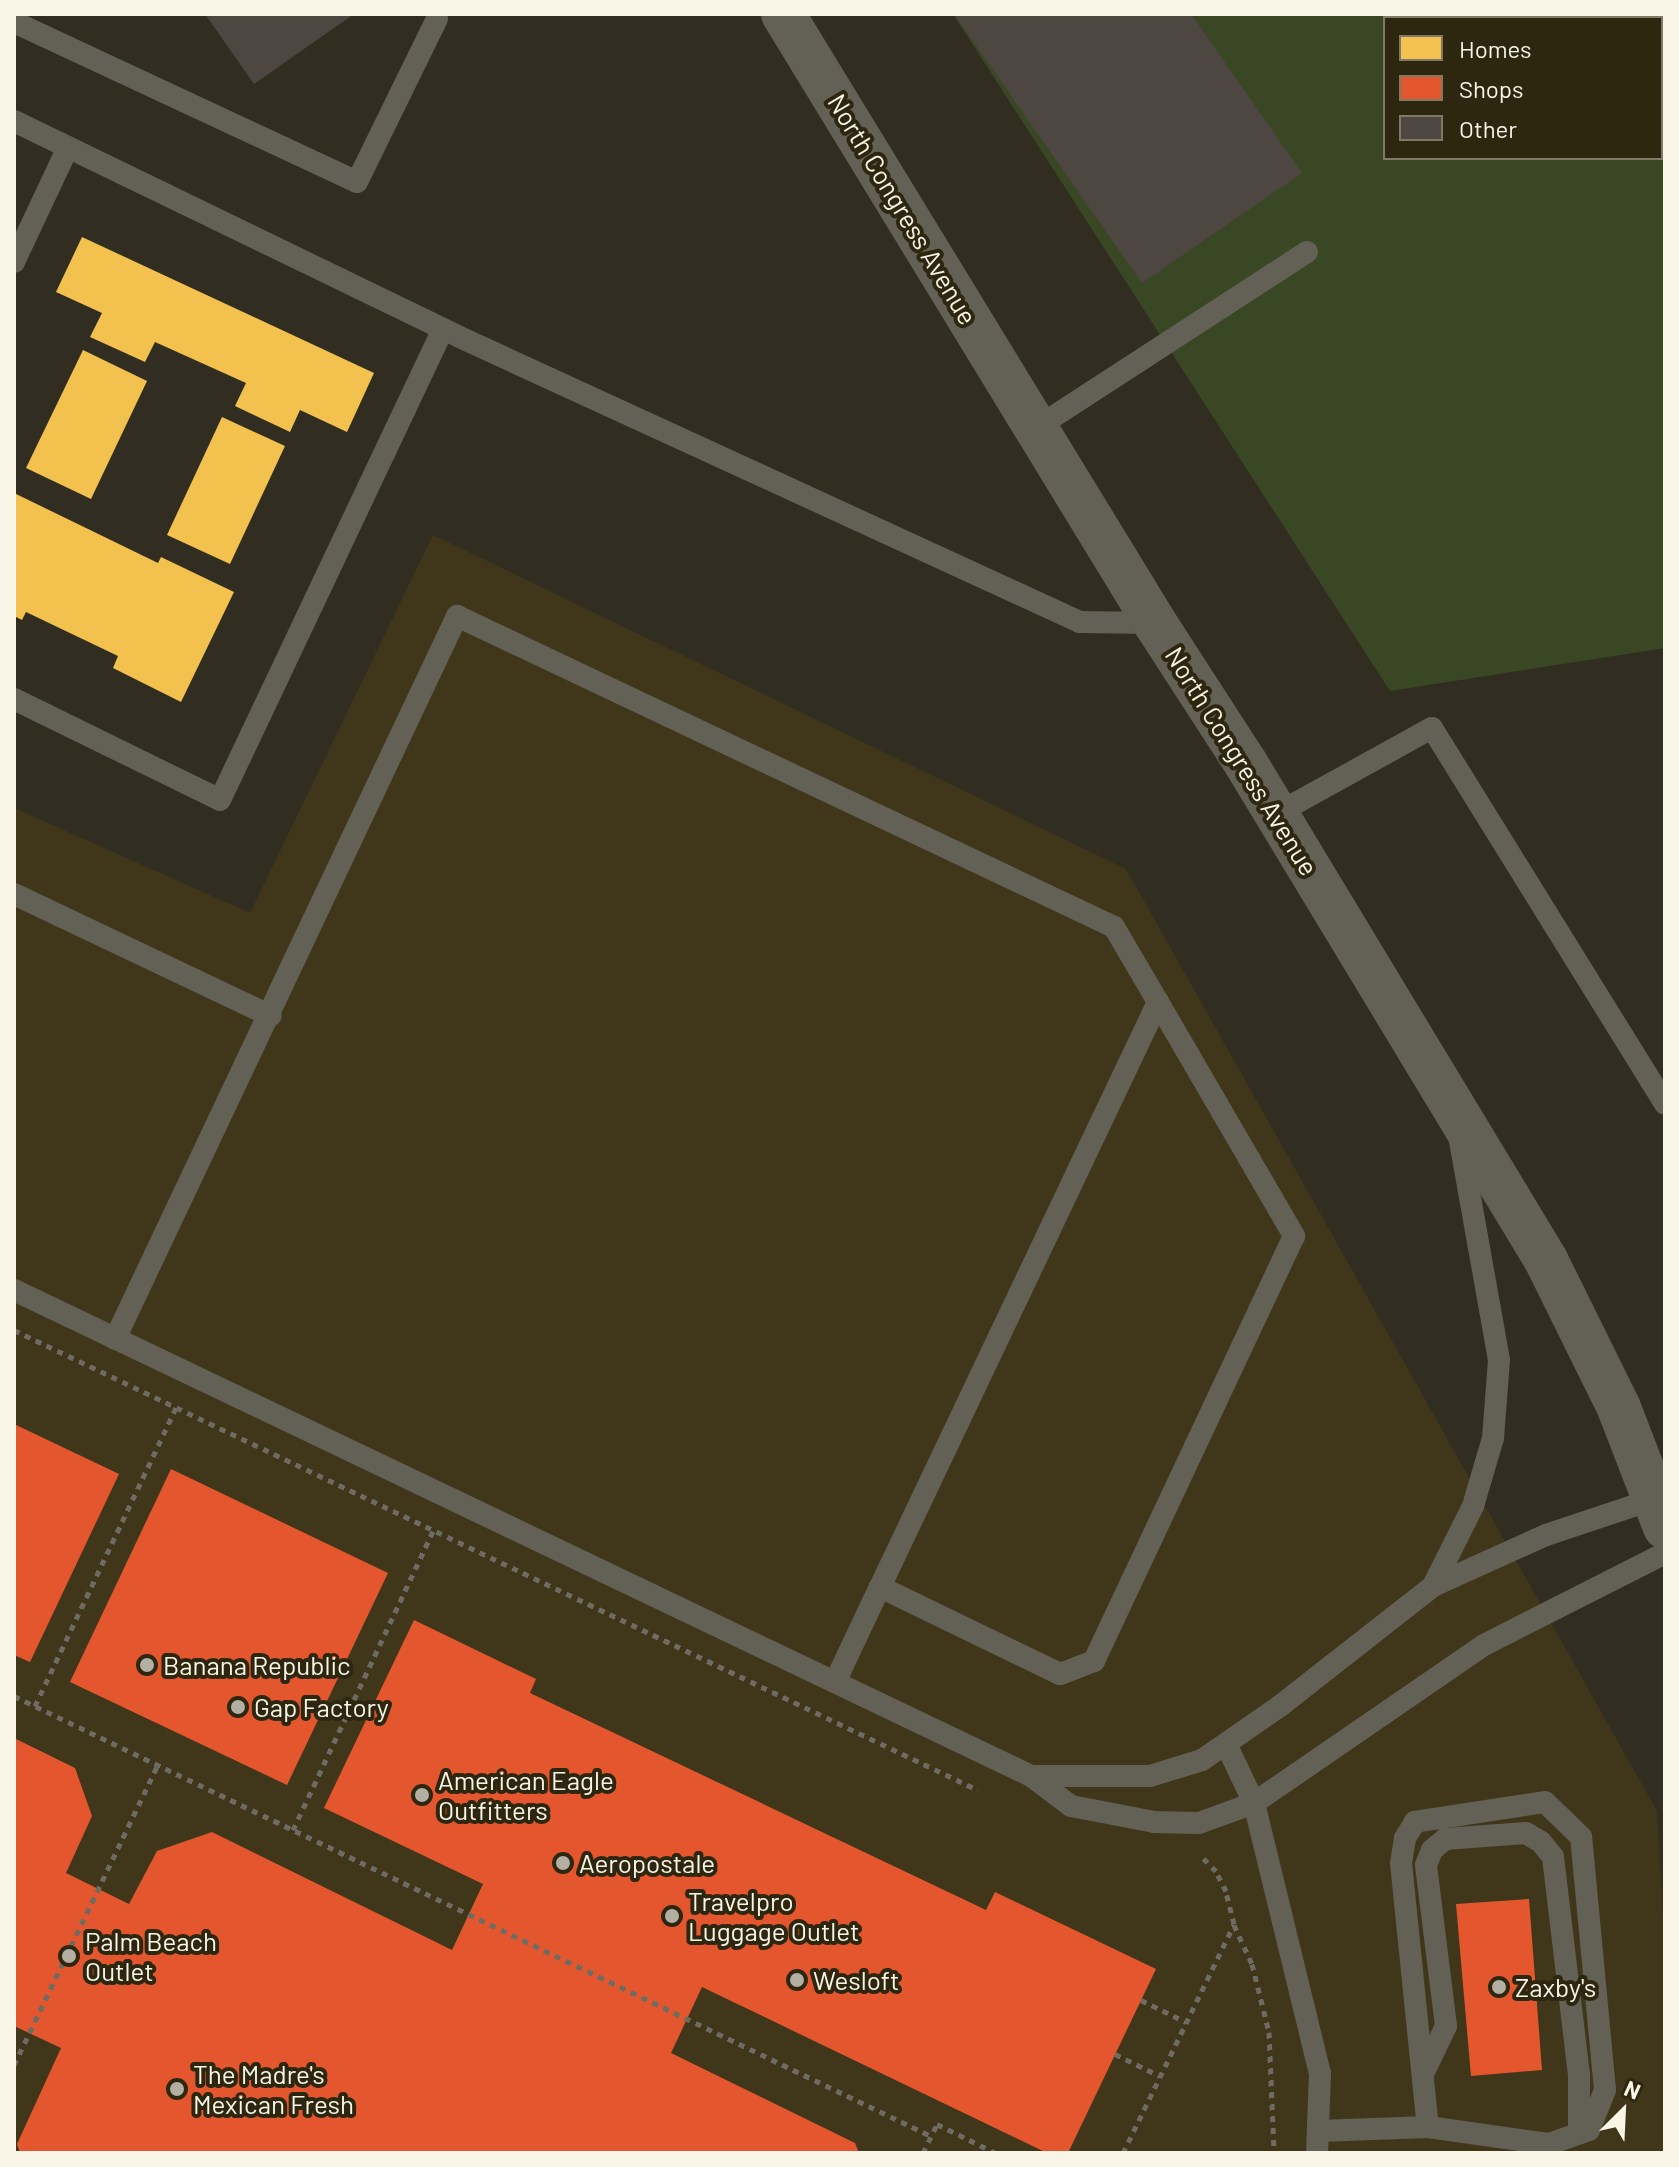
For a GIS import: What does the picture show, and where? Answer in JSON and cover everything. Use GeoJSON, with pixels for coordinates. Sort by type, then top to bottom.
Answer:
{"type":"FeatureCollection","features":[{"type":"Feature","properties":{"kind":"street","name":"North Congress Avenue"},"geometry":{"type":"LineString","coordinates":[[783,14],[1155,623],[1276,814],[1546,1260],[1619,1408],[1660,1513]]}},
{"type":"Feature","properties":{"kind":"lane"},"geometry":{"type":"LineString","coordinates":[[14,22],[357,182],[437,19]]}},
{"type":"Feature","properties":{"kind":"lane"},"geometry":{"type":"LineString","coordinates":[[14,121],[443,329],[1080,622],[1155,623]]}},
{"type":"Feature","properties":{"kind":"lane"},"geometry":{"type":"LineString","coordinates":[[14,262],[68,147]]}},
{"type":"Feature","properties":{"kind":"lane"},"geometry":{"type":"LineString","coordinates":[[1036,428],[1307,252]]}},
{"type":"Feature","properties":{"kind":"lane"},"geometry":{"type":"LineString","coordinates":[[14,699],[220,800],[443,329]]}},
{"type":"Feature","properties":{"kind":"lane"},"geometry":{"type":"LineString","coordinates":[[115,1339],[271,1016],[457,616],[1114,927],[1294,1236],[1094,1661],[1060,1674],[880,1587]]}},
{"type":"Feature","properties":{"kind":"lane"},"geometry":{"type":"LineString","coordinates":[[1276,814],[1432,728],[1665,1104]]}},
{"type":"Feature","properties":{"kind":"lane"},"geometry":{"type":"LineString","coordinates":[[14,894],[271,1016]]}},
{"type":"Feature","properties":{"kind":"lane"},"geometry":{"type":"LineString","coordinates":[[835,1682],[1158,1002]]}},
{"type":"Feature","properties":{"kind":"lane"},"geometry":{"type":"LineString","coordinates":[[1433,1586],[1473,1506],[1493,1438],[1499,1360],[1455,1109]]}},
{"type":"Feature","properties":{"kind":"lane"},"geometry":{"type":"LineString","coordinates":[[14,1290],[1031,1776],[1071,1806],[1154,1822],[1199,1823],[1254,1803],[1484,1645],[1665,1553]]}},
{"type":"Feature","properties":{"kind":"lane"},"geometry":{"type":"LineString","coordinates":[[1031,1776],[1150,1776],[1202,1760],[1433,1586],[1546,1535],[1660,1513]]}},
{"type":"Feature","properties":{"kind":"lane"},"geometry":{"type":"LineString","coordinates":[[1226,1744],[1254,1803],[1320,2073],[1317,2142],[1428,2127],[1549,2144],[1589,2130],[1605,2090],[1581,1837],[1545,1802],[1415,1822],[1405,1838],[1401,1863],[1428,2127]]}},
{"type":"Feature","properties":{"kind":"lane"},"geometry":{"type":"LineString","coordinates":[[1423,2075],[1446,2026],[1426,1865],[1432,1850],[1445,1839],[1526,1833],[1541,1842],[1553,1857],[1579,2075],[1579,2133]]}},
{"type":"Feature","properties":{"kind":"path"},"geometry":{"type":"LineString","coordinates":[[14,1330],[986,1794]]}},
{"type":"Feature","properties":{"kind":"path"},"geometry":{"type":"LineString","coordinates":[[35,1706],[176,1408]]}},
{"type":"Feature","properties":{"kind":"path"},"geometry":{"type":"LineString","coordinates":[[293,1830],[433,1531]]}},
{"type":"Feature","properties":{"kind":"path"},"geometry":{"type":"LineString","coordinates":[[14,1696],[931,2136]]}},
{"type":"Feature","properties":{"kind":"path"},"geometry":{"type":"LineString","coordinates":[[14,2065],[158,1765]]}},
{"type":"Feature","properties":{"kind":"path"},"geometry":{"type":"LineString","coordinates":[[1190,1851],[1199,1854],[1216,1871],[1252,1964],[1269,2032],[1274,2153]]}},
{"type":"Feature","properties":{"kind":"path"},"geometry":{"type":"LineString","coordinates":[[1123,2153],[1234,1924]]}},
{"type":"Feature","properties":{"kind":"path"},"geometry":{"type":"LineString","coordinates":[[1141,2000],[1186,2022]]}},
{"type":"Feature","properties":{"kind":"path"},"geometry":{"type":"LineString","coordinates":[[1115,2054],[1160,2076]]}},
{"type":"Feature","properties":{"kind":"path"},"geometry":{"type":"LineString","coordinates":[[923,2153],[937,2124],[996,2153]]}},
{"type":"Feature","properties":{"kind":"shaded area"},"geometry":{"type":"Polygon","coordinates":[[[433,535],[1126,869],[1657,1811],[1665,1947],[1665,2153],[14,2153],[14,808],[250,913],[433,535]]]}},
{"type":"Feature","properties":{"kind":"green space"},"geometry":{"type":"Polygon","coordinates":[[[953,14],[1665,14],[1665,648],[1390,691],[953,14]]]}},
{"type":"Feature","properties":{"kind":"building: Homes"},"geometry":{"type":"Polygon","coordinates":[[[82,237],[374,373],[347,432],[300,410],[290,432],[235,406],[246,383],[155,342],[145,362],[90,337],[102,313],[56,292],[82,237]]]}},
{"type":"Feature","properties":{"kind":"building: Homes"},"geometry":{"type":"Polygon","coordinates":[[[83,350],[147,381],[91,499],[26,468],[83,350]]]}},
{"type":"Feature","properties":{"kind":"building: Homes"},"geometry":{"type":"Polygon","coordinates":[[[222,417],[285,446],[230,564],[167,535],[222,417]]]}},
{"type":"Feature","properties":{"kind":"building: Homes"},"geometry":{"type":"Polygon","coordinates":[[[14,493],[158,563],[161,557],[234,592],[181,702],[113,668],[118,656],[26,612],[22,620],[14,616],[14,493]]]}},
{"type":"Feature","properties":{"kind":"building: Shops"},"geometry":{"type":"Polygon","coordinates":[[[14,1424],[119,1474],[30,1662],[14,1655],[14,1424]]]}},
{"type":"Feature","properties":{"kind":"building: Shops"},"geometry":{"type":"Polygon","coordinates":[[[171,1469],[388,1573],[287,1785],[70,1682],[171,1469]]]}},
{"type":"Feature","properties":{"kind":"building: Shops"},"geometry":{"type":"Polygon","coordinates":[[[414,1620],[536,1679],[530,1693],[986,1910],[995,1892],[1156,1969],[1068,2153],[1047,2153],[702,1987],[671,2053],[855,2143],[859,2153],[20,2153],[17,2144],[61,2048],[14,2026],[14,1738],[75,1768],[92,1816],[66,1873],[129,1904],[157,1851],[212,1832],[452,1950],[483,1884],[324,1808],[414,1620]]]}},
{"type":"Feature","properties":{"kind":"building: Shops","name":"Zaxby's"},"geometry":{"type":"Polygon","coordinates":[[[1529,1899],[1542,2070],[1471,2076],[1456,1904],[1529,1899]]]}},
{"type":"Feature","properties":{"kind":"building: Other"},"geometry":{"type":"Polygon","coordinates":[[[205,14],[354,14],[254,84],[205,14]]]}},
{"type":"Feature","properties":{"kind":"building: Other"},"geometry":{"type":"Polygon","coordinates":[[[954,14],[1191,14],[1302,173],[1142,283],[954,14]]]}},
{"type":"Feature","properties":{"kind":"place","name":"Banana Republic"},"geometry":{"type":"Point","coordinates":[147,1665]}},
{"type":"Feature","properties":{"kind":"place","name":"Gap Factory"},"geometry":{"type":"Point","coordinates":[238,1707]}},
{"type":"Feature","properties":{"kind":"place","name":"American Eagle Outfitters"},"geometry":{"type":"Point","coordinates":[422,1795]}},
{"type":"Feature","properties":{"kind":"place","name":"Aeropostale"},"geometry":{"type":"Point","coordinates":[563,1863]}},
{"type":"Feature","properties":{"kind":"place","name":"Travelpro Luggage Outlet"},"geometry":{"type":"Point","coordinates":[672,1916]}},
{"type":"Feature","properties":{"kind":"place","name":"Palm Beach Outlet"},"geometry":{"type":"Point","coordinates":[69,1956]}},
{"type":"Feature","properties":{"kind":"place","name":"Wesloft"},"geometry":{"type":"Point","coordinates":[797,1980]}},
{"type":"Feature","properties":{"kind":"place","name":"Zaxby's"},"geometry":{"type":"Point","coordinates":[1499,1987]}},
{"type":"Feature","properties":{"kind":"place","name":"The Madre's Mexican Fresh"},"geometry":{"type":"Point","coordinates":[177,2089]}}]}
